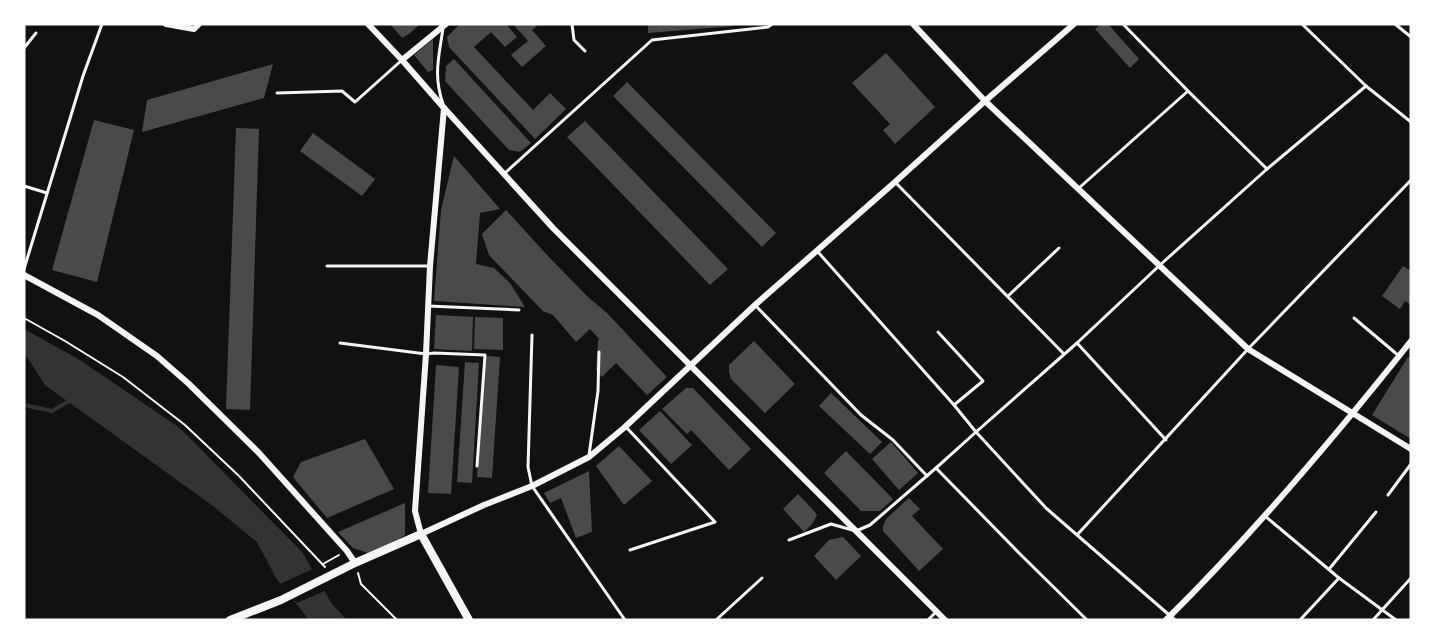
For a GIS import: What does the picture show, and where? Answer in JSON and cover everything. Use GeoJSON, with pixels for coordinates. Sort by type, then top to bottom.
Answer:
{"type":"FeatureCollection","features":[{"type":"Feature","properties":{"kind":"street"},"geometry":{"type":"LineString","coordinates":[[166,24],[194,29],[199,24]]}},
{"type":"Feature","properties":{"kind":"street"},"geometry":{"type":"LineString","coordinates":[[368,24],[553,228],[945,620]]}},
{"type":"Feature","properties":{"kind":"street"},"geometry":{"type":"LineString","coordinates":[[913,24],[985,101],[1248,349],[1411,449]]}},
{"type":"Feature","properties":{"kind":"street"},"geometry":{"type":"LineString","coordinates":[[230,620],[281,600],[355,563],[532,486],[589,457],[755,305],[1074,24]]}},
{"type":"Feature","properties":{"kind":"street"},"geometry":{"type":"LineString","coordinates":[[402,60],[444,25]]}},
{"type":"Feature","properties":{"kind":"street"},"geometry":{"type":"LineString","coordinates":[[444,108],[430,266],[415,511],[421,534],[469,620]]}},
{"type":"Feature","properties":{"kind":"street"},"geometry":{"type":"LineString","coordinates":[[24,275],[99,314],[158,356],[282,476],[355,563]]}},
{"type":"Feature","properties":{"kind":"street"},"geometry":{"type":"LineString","coordinates":[[1171,618],[1265,516],[1354,414],[1411,341]]}},
{"type":"Feature","properties":{"kind":"lane"},"geometry":{"type":"LineString","coordinates":[[24,269],[83,76],[102,24]]}},
{"type":"Feature","properties":{"kind":"lane"},"geometry":{"type":"LineString","coordinates":[[572,24],[574,40],[585,51]]}},
{"type":"Feature","properties":{"kind":"lane"},"geometry":{"type":"LineString","coordinates":[[505,173],[652,40],[768,27],[772,24]]}},
{"type":"Feature","properties":{"kind":"lane"},"geometry":{"type":"LineString","coordinates":[[1123,24],[1268,169]]}},
{"type":"Feature","properties":{"kind":"lane"},"geometry":{"type":"LineString","coordinates":[[1302,24],[1366,86],[1411,122]]}},
{"type":"Feature","properties":{"kind":"lane"},"geometry":{"type":"LineString","coordinates":[[1395,24],[1411,38]]}},
{"type":"Feature","properties":{"kind":"lane"},"geometry":{"type":"LineString","coordinates":[[444,25],[436,73],[444,108]]}},
{"type":"Feature","properties":{"kind":"lane"},"geometry":{"type":"LineString","coordinates":[[24,48],[36,33]]}},
{"type":"Feature","properties":{"kind":"lane"},"geometry":{"type":"LineString","coordinates":[[277,93],[342,91],[354,102],[402,60]]}},
{"type":"Feature","properties":{"kind":"lane"},"geometry":{"type":"LineString","coordinates":[[789,540],[831,524],[856,531],[870,525],[1077,343],[1268,169],[1366,86]]}},
{"type":"Feature","properties":{"kind":"lane"},"geometry":{"type":"LineString","coordinates":[[1079,188],[1188,91]]}},
{"type":"Feature","properties":{"kind":"lane"},"geometry":{"type":"LineString","coordinates":[[1077,535],[1248,349],[1411,180]]}},
{"type":"Feature","properties":{"kind":"lane"},"geometry":{"type":"LineString","coordinates":[[895,182],[1064,354]]}},
{"type":"Feature","properties":{"kind":"lane"},"geometry":{"type":"LineString","coordinates":[[24,186],[47,193]]}},
{"type":"Feature","properties":{"kind":"lane"},"geometry":{"type":"LineString","coordinates":[[1008,296],[1059,248]]}},
{"type":"Feature","properties":{"kind":"lane"},"geometry":{"type":"LineString","coordinates":[[817,250],[976,432],[1046,508],[1171,618]]}},
{"type":"Feature","properties":{"kind":"lane"},"geometry":{"type":"LineString","coordinates":[[327,266],[430,266]]}},
{"type":"Feature","properties":{"kind":"lane"},"geometry":{"type":"LineString","coordinates":[[755,305],[861,415],[893,440],[927,476]]}},
{"type":"Feature","properties":{"kind":"lane"},"geometry":{"type":"LineString","coordinates":[[428,306],[519,310]]}},
{"type":"Feature","properties":{"kind":"lane"},"geometry":{"type":"LineString","coordinates":[[1354,318],[1399,356]]}},
{"type":"Feature","properties":{"kind":"lane"},"geometry":{"type":"LineString","coordinates":[[938,332],[983,381],[954,405]]}},
{"type":"Feature","properties":{"kind":"lane"},"geometry":{"type":"LineString","coordinates":[[532,335],[528,467],[532,486],[625,620]]}},
{"type":"Feature","properties":{"kind":"lane"},"geometry":{"type":"LineString","coordinates":[[340,343],[426,354],[485,355],[477,466]]}},
{"type":"Feature","properties":{"kind":"lane"},"geometry":{"type":"LineString","coordinates":[[1077,343],[1166,440]]}},
{"type":"Feature","properties":{"kind":"lane"},"geometry":{"type":"LineString","coordinates":[[589,457],[598,391],[599,352]]}},
{"type":"Feature","properties":{"kind":"lane"},"geometry":{"type":"LineString","coordinates":[[625,426],[716,522],[630,550]]}},
{"type":"Feature","properties":{"kind":"lane"},"geometry":{"type":"LineString","coordinates":[[1388,495],[1411,464]]}},
{"type":"Feature","properties":{"kind":"lane"},"geometry":{"type":"LineString","coordinates":[[936,468],[1088,620]]}},
{"type":"Feature","properties":{"kind":"lane"},"geometry":{"type":"LineString","coordinates":[[1330,568],[1377,512]]}},
{"type":"Feature","properties":{"kind":"lane"},"geometry":{"type":"LineString","coordinates":[[1265,516],[1340,578],[1396,620]]}},
{"type":"Feature","properties":{"kind":"lane"},"geometry":{"type":"LineString","coordinates":[[716,620],[762,578]]}},
{"type":"Feature","properties":{"kind":"lane"},"geometry":{"type":"LineString","coordinates":[[1300,620],[1340,578]]}},
{"type":"Feature","properties":{"kind":"lane"},"geometry":{"type":"LineString","coordinates":[[1373,620],[1411,578]]}},
{"type":"Feature","properties":{"kind":"lane"},"geometry":{"type":"LineString","coordinates":[[928,620],[937,611]]}},
{"type":"Feature","properties":{"kind":"path"},"geometry":{"type":"LineString","coordinates":[[24,318],[123,378],[186,425],[239,476],[332,576]]}},
{"type":"Feature","properties":{"kind":"path"},"geometry":{"type":"LineString","coordinates":[[322,564],[347,551]]}},
{"type":"Feature","properties":{"kind":"path"},"geometry":{"type":"LineString","coordinates":[[361,584],[397,620]]}},
{"type":"Feature","properties":{"kind":"shaded area"},"geometry":{"type":"Polygon","coordinates":[[[24,329],[80,360],[186,434],[302,552],[332,604],[347,620],[309,620],[276,578],[257,542],[213,506],[45,385],[24,355],[24,329]]]}},
{"type":"Feature","properties":{"kind":"pier"},"geometry":{"type":"Polygon","coordinates":[[[315,568],[327,590],[297,603],[280,584],[315,568]]]}},
{"type":"Feature","properties":{"kind":"building"},"geometry":{"type":"Polygon","coordinates":[[[390,24],[420,24],[402,38],[390,24]]]}},
{"type":"Feature","properties":{"kind":"building"},"geometry":{"type":"Polygon","coordinates":[[[460,24],[506,24],[517,37],[505,47],[491,32],[474,47],[533,110],[550,93],[566,109],[535,139],[449,47],[447,37],[460,24]]]}},
{"type":"Feature","properties":{"kind":"building"},"geometry":{"type":"Polygon","coordinates":[[[513,24],[535,24],[537,26],[532,30],[546,46],[522,67],[511,55],[528,41],[513,24]]]}},
{"type":"Feature","properties":{"kind":"building"},"geometry":{"type":"Polygon","coordinates":[[[648,24],[733,24],[733,26],[648,33],[648,24]]]}},
{"type":"Feature","properties":{"kind":"building"},"geometry":{"type":"Polygon","coordinates":[[[1101,24],[1108,24],[1139,59],[1130,68],[1095,29],[1101,24]]]}},
{"type":"Feature","properties":{"kind":"building"},"geometry":{"type":"Polygon","coordinates":[[[433,39],[433,70],[428,72],[414,55],[433,39]]]}},
{"type":"Feature","properties":{"kind":"building"},"geometry":{"type":"Polygon","coordinates":[[[886,53],[935,107],[895,144],[883,130],[890,124],[852,83],[886,53]]]}},
{"type":"Feature","properties":{"kind":"building"},"geometry":{"type":"Polygon","coordinates":[[[454,59],[531,143],[520,152],[509,150],[445,81],[446,66],[454,59]]]}},
{"type":"Feature","properties":{"kind":"building"},"geometry":{"type":"Polygon","coordinates":[[[273,64],[264,98],[142,132],[147,100],[273,64]]]}},
{"type":"Feature","properties":{"kind":"building"},"geometry":{"type":"Polygon","coordinates":[[[627,82],[776,233],[762,247],[613,96],[627,82]]]}},
{"type":"Feature","properties":{"kind":"building"},"geometry":{"type":"Polygon","coordinates":[[[94,120],[134,130],[97,282],[52,270],[94,120]]]}},
{"type":"Feature","properties":{"kind":"building"},"geometry":{"type":"Polygon","coordinates":[[[585,121],[728,269],[710,285],[567,137],[585,121]]]}},
{"type":"Feature","properties":{"kind":"building"},"geometry":{"type":"Polygon","coordinates":[[[236,128],[259,129],[250,410],[226,409],[236,128]]]}},
{"type":"Feature","properties":{"kind":"building"},"geometry":{"type":"Polygon","coordinates":[[[313,133],[375,179],[362,196],[300,151],[313,133]]]}},
{"type":"Feature","properties":{"kind":"building"},"geometry":{"type":"Polygon","coordinates":[[[454,156],[500,209],[480,213],[476,264],[494,268],[510,283],[525,307],[434,301],[441,210],[454,156]]]}},
{"type":"Feature","properties":{"kind":"building"},"geometry":{"type":"Polygon","coordinates":[[[506,210],[667,377],[647,395],[616,363],[602,377],[596,371],[599,339],[590,329],[576,342],[553,315],[543,311],[489,255],[482,234],[506,210]]]}},
{"type":"Feature","properties":{"kind":"building"},"geometry":{"type":"Polygon","coordinates":[[[1403,266],[1411,271],[1411,305],[1405,301],[1400,309],[1382,296],[1403,266]]]}},
{"type":"Feature","properties":{"kind":"building"},"geometry":{"type":"Polygon","coordinates":[[[436,315],[473,317],[472,351],[434,349],[436,315]]]}},
{"type":"Feature","properties":{"kind":"building"},"geometry":{"type":"Polygon","coordinates":[[[475,317],[503,318],[503,350],[474,349],[475,317]]]}},
{"type":"Feature","properties":{"kind":"building"},"geometry":{"type":"Polygon","coordinates":[[[754,341],[795,384],[765,413],[731,379],[729,372],[729,365],[754,341]]]}},
{"type":"Feature","properties":{"kind":"building"},"geometry":{"type":"Polygon","coordinates":[[[485,356],[500,357],[492,478],[477,477],[485,356]]]}},
{"type":"Feature","properties":{"kind":"building"},"geometry":{"type":"Polygon","coordinates":[[[1408,357],[1411,358],[1411,439],[1372,415],[1408,357]]]}},
{"type":"Feature","properties":{"kind":"building"},"geometry":{"type":"Polygon","coordinates":[[[465,362],[479,363],[472,483],[457,482],[465,362]]]}},
{"type":"Feature","properties":{"kind":"building"},"geometry":{"type":"Polygon","coordinates":[[[436,365],[459,367],[451,494],[428,493],[436,365]]]}},
{"type":"Feature","properties":{"kind":"building"},"geometry":{"type":"Polygon","coordinates":[[[686,388],[693,388],[751,449],[729,470],[691,430],[687,434],[662,409],[686,388]]]}},
{"type":"Feature","properties":{"kind":"building"},"geometry":{"type":"Polygon","coordinates":[[[831,393],[882,442],[870,454],[819,406],[831,393]]]}},
{"type":"Feature","properties":{"kind":"building"},"geometry":{"type":"Polygon","coordinates":[[[660,411],[692,445],[671,464],[639,430],[660,411]]]}},
{"type":"Feature","properties":{"kind":"building"},"geometry":{"type":"Polygon","coordinates":[[[365,439],[394,489],[327,518],[293,477],[301,462],[365,439]]]}},
{"type":"Feature","properties":{"kind":"building"},"geometry":{"type":"Polygon","coordinates":[[[891,442],[918,473],[899,490],[872,459],[891,442]]]}},
{"type":"Feature","properties":{"kind":"building"},"geometry":{"type":"Polygon","coordinates":[[[619,446],[652,481],[624,505],[596,466],[619,446]]]}},
{"type":"Feature","properties":{"kind":"building"},"geometry":{"type":"Polygon","coordinates":[[[846,451],[893,499],[880,511],[861,511],[824,473],[846,451]]]}},
{"type":"Feature","properties":{"kind":"building"},"geometry":{"type":"Polygon","coordinates":[[[589,471],[592,532],[576,538],[561,498],[550,503],[544,493],[589,471]]]}},
{"type":"Feature","properties":{"kind":"building"},"geometry":{"type":"Polygon","coordinates":[[[798,494],[817,515],[804,532],[783,509],[798,494]]]}},
{"type":"Feature","properties":{"kind":"building"},"geometry":{"type":"Polygon","coordinates":[[[909,498],[920,509],[912,516],[943,549],[919,571],[883,531],[886,519],[909,498]]]}},
{"type":"Feature","properties":{"kind":"building"},"geometry":{"type":"Polygon","coordinates":[[[405,503],[405,535],[392,544],[368,553],[353,548],[338,532],[405,503]]]}},
{"type":"Feature","properties":{"kind":"building"},"geometry":{"type":"Polygon","coordinates":[[[843,537],[861,556],[836,580],[814,556],[829,540],[843,537]]]}},
{"type":"Feature","properties":{"kind":"waterway"},"geometry":{"type":"LineString","coordinates":[[24,405],[52,411],[71,400]]}}]}
